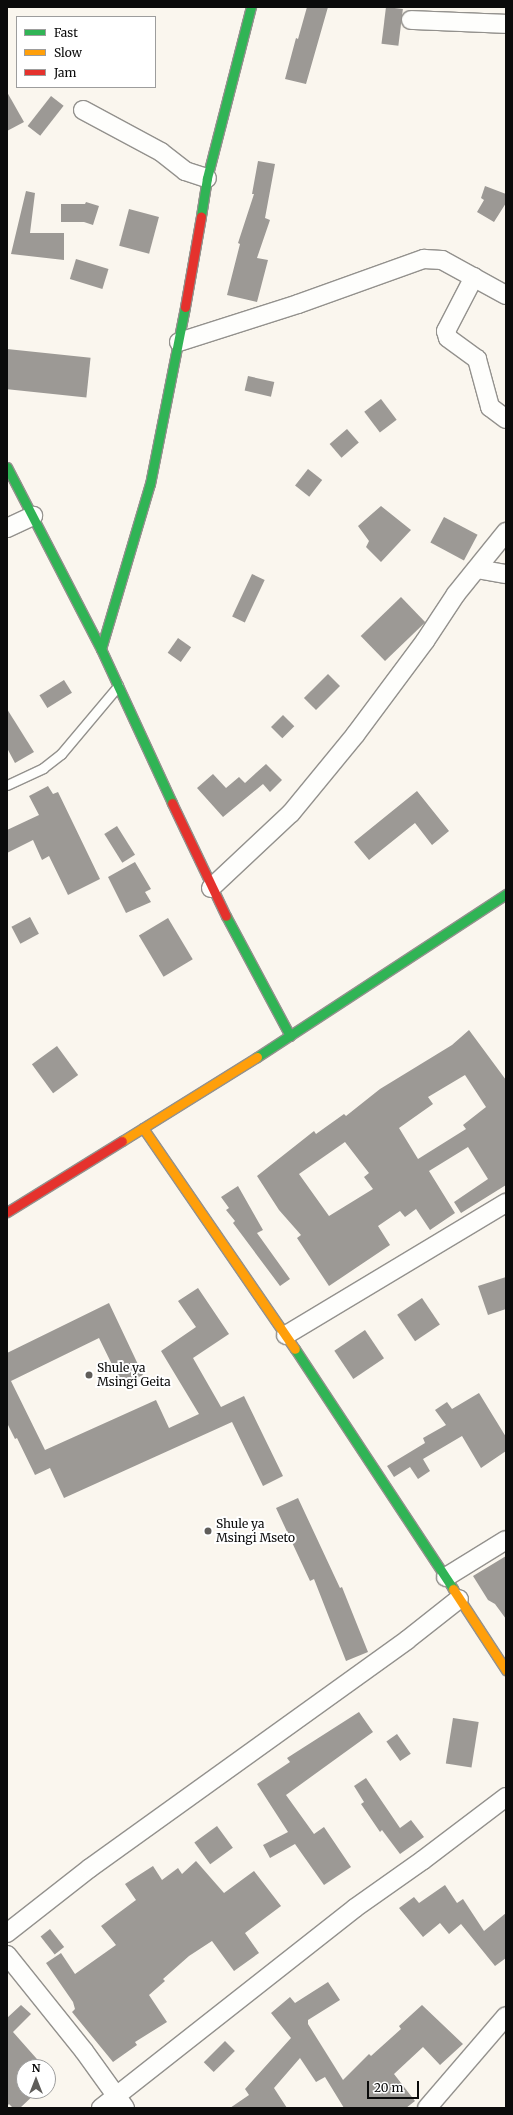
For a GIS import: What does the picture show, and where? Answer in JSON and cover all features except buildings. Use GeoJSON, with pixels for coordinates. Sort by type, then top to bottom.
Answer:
{"type":"FeatureCollection","features":[{"type":"Feature","properties":{"kind":"street"},"geometry":{"type":"LineString","coordinates":[[101,649],[150,484],[179,342],[207,178],[251,7]]}},
{"type":"Feature","properties":{"kind":"street"},"geometry":{"type":"LineString","coordinates":[[411,20],[506,24]]}},
{"type":"Feature","properties":{"kind":"street"},"geometry":{"type":"LineString","coordinates":[[83,110],[155,148],[185,171],[207,178]]}},
{"type":"Feature","properties":{"kind":"street"},"geometry":{"type":"LineString","coordinates":[[179,342],[298,304],[420,260],[442,260],[506,295]]}},
{"type":"Feature","properties":{"kind":"street"},"geometry":{"type":"LineString","coordinates":[[474,277],[446,332],[448,338],[476,359],[490,407],[506,419]]}},
{"type":"Feature","properties":{"kind":"street"},"geometry":{"type":"LineString","coordinates":[[7,467],[101,649],[211,888],[290,1036]]}},
{"type":"Feature","properties":{"kind":"street"},"geometry":{"type":"LineString","coordinates":[[7,528],[33,516]]}},
{"type":"Feature","properties":{"kind":"street"},"geometry":{"type":"LineString","coordinates":[[211,888],[291,813],[425,641],[456,594],[506,532]]}},
{"type":"Feature","properties":{"kind":"street"},"geometry":{"type":"LineString","coordinates":[[477,569],[506,574]]}},
{"type":"Feature","properties":{"kind":"street"},"geometry":{"type":"LineString","coordinates":[[7,1212],[290,1036],[506,894]]}},
{"type":"Feature","properties":{"kind":"street"},"geometry":{"type":"LineString","coordinates":[[143,1128],[286,1335],[506,1670]]}},
{"type":"Feature","properties":{"kind":"street"},"geometry":{"type":"LineString","coordinates":[[286,1335],[506,1203]]}},
{"type":"Feature","properties":{"kind":"street"},"geometry":{"type":"LineString","coordinates":[[446,1577],[506,1540]]}},
{"type":"Feature","properties":{"kind":"street"},"geometry":{"type":"LineString","coordinates":[[7,1933],[90,1868],[400,1645],[459,1599]]}},
{"type":"Feature","properties":{"kind":"street"},"geometry":{"type":"LineString","coordinates":[[101,2108],[120,2101],[354,1908],[423,1860],[506,1797]]}},
{"type":"Feature","properties":{"kind":"street"},"geometry":{"type":"LineString","coordinates":[[7,1955],[84,2051],[120,2101]]}},
{"type":"Feature","properties":{"kind":"street"},"geometry":{"type":"LineString","coordinates":[[427,2108],[506,2016]]}},
{"type":"Feature","properties":{"kind":"lane"},"geometry":{"type":"LineString","coordinates":[[7,785],[43,768],[61,754],[118,686]]}},
{"type":"Feature","properties":{"kind":"traffic: fast"},"geometry":{"type":"LineString","coordinates":[[201,216],[207,178],[251,7]]}},
{"type":"Feature","properties":{"kind":"traffic: fast"},"geometry":{"type":"LineString","coordinates":[[101,649],[150,484],[185,307]]}},
{"type":"Feature","properties":{"kind":"traffic: fast"},"geometry":{"type":"LineString","coordinates":[[7,467],[101,649],[172,803]]}},
{"type":"Feature","properties":{"kind":"traffic: fast"},"geometry":{"type":"LineString","coordinates":[[257,1057],[506,894]]}},
{"type":"Feature","properties":{"kind":"traffic: fast"},"geometry":{"type":"LineString","coordinates":[[226,916],[290,1036]]}},
{"type":"Feature","properties":{"kind":"traffic: fast"},"geometry":{"type":"LineString","coordinates":[[295,1349],[453,1589]]}},
{"type":"Feature","properties":{"kind":"traffic: slow"},"geometry":{"type":"LineString","coordinates":[[122,1141],[257,1057]]}},
{"type":"Feature","properties":{"kind":"traffic: slow"},"geometry":{"type":"LineString","coordinates":[[143,1128],[295,1349]]}},
{"type":"Feature","properties":{"kind":"traffic: slow"},"geometry":{"type":"LineString","coordinates":[[453,1589],[506,1670]]}},
{"type":"Feature","properties":{"kind":"traffic: jam"},"geometry":{"type":"LineString","coordinates":[[185,307],[201,216]]}},
{"type":"Feature","properties":{"kind":"traffic: jam"},"geometry":{"type":"LineString","coordinates":[[172,803],[226,916]]}},
{"type":"Feature","properties":{"kind":"traffic: jam"},"geometry":{"type":"LineString","coordinates":[[7,1212],[122,1141]]}},
{"type":"Feature","properties":{"kind":"place","name":"Shule ya Msingi Geita"},"geometry":{"type":"Point","coordinates":[89,1375]}},
{"type":"Feature","properties":{"kind":"place","name":"Shule ya Msingi Mseto"},"geometry":{"type":"Point","coordinates":[208,1531]}}]}
